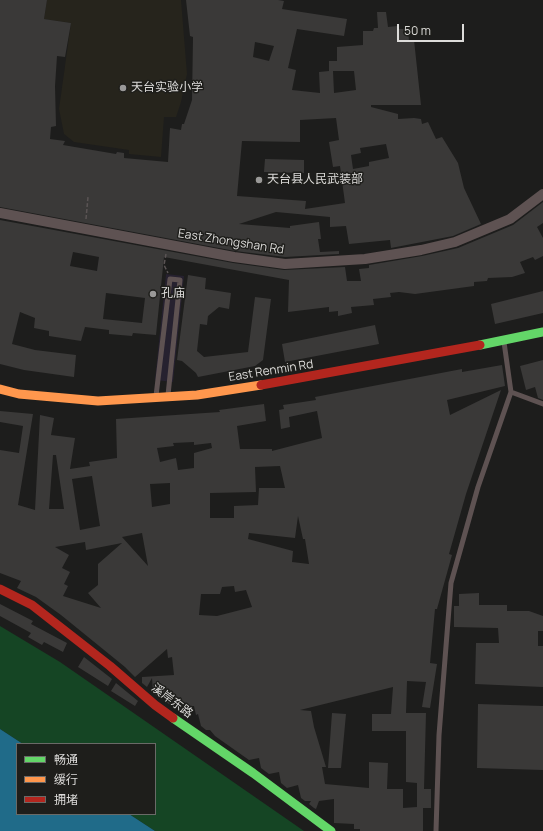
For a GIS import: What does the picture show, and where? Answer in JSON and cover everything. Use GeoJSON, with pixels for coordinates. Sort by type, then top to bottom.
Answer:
{"type":"FeatureCollection","features":[{"type":"Feature","properties":{"kind":"main road","name":"East Renmin Rd"},"geometry":{"type":"LineString","coordinates":[[0,389],[19,394],[98,401],[197,395],[298,379],[504,341],[543,332]]}},
{"type":"Feature","properties":{"kind":"main road","name":"溪岸东路"},"geometry":{"type":"LineString","coordinates":[[0,589],[32,605],[110,666],[155,704],[253,773],[331,831]]}},
{"type":"Feature","properties":{"kind":"street","name":"East Zhongshan Rd"},"geometry":{"type":"LineString","coordinates":[[0,213],[166,245],[285,264],[365,259],[421,250],[455,242],[510,219],[543,194]]}},
{"type":"Feature","properties":{"kind":"lane"},"geometry":{"type":"LineString","coordinates":[[156,397],[170,279],[180,280],[168,396]]}},
{"type":"Feature","properties":{"kind":"lane"},"geometry":{"type":"LineString","coordinates":[[436,831],[439,735],[452,583],[478,487],[511,392],[504,341]]}},
{"type":"Feature","properties":{"kind":"lane"},"geometry":{"type":"LineString","coordinates":[[511,392],[543,404]]}},
{"type":"Feature","properties":{"kind":"path"},"geometry":{"type":"LineString","coordinates":[[85,229],[88,197]]}},
{"type":"Feature","properties":{"kind":"path"},"geometry":{"type":"LineString","coordinates":[[166,245],[164,266],[170,279]]}},
{"type":"Feature","properties":{"kind":"shaded area","name":"天台实验小学"},"geometry":{"type":"Polygon","coordinates":[[[47,0],[181,0],[187,74],[176,117],[164,117],[161,157],[129,154],[129,150],[74,142],[64,134],[59,109],[71,23],[44,19],[47,0]]]}},
{"type":"Feature","properties":{"kind":"shaded area"},"geometry":{"type":"Polygon","coordinates":[[[166,274],[184,276],[173,382],[155,380],[166,274]]]}},
{"type":"Feature","properties":{"kind":"green space"},"geometry":{"type":"Polygon","coordinates":[[[0,626],[60,662],[304,831],[155,831],[131,815],[156,815],[156,743],[21,743],[0,729],[0,626]]]}},
{"type":"Feature","properties":{"kind":"water"},"geometry":{"type":"Polygon","coordinates":[[[0,729],[21,743],[16,743],[16,815],[131,815],[155,831],[0,831],[0,729]]]}},
{"type":"Feature","properties":{"kind":"building"},"geometry":{"type":"Polygon","coordinates":[[[0,0],[47,0],[44,19],[71,23],[65,57],[57,56],[55,86],[56,126],[51,127],[50,139],[65,141],[63,145],[116,154],[117,152],[124,153],[124,158],[168,162],[170,128],[181,130],[192,100],[193,37],[190,36],[186,0],[278,0],[284,1],[282,9],[347,19],[344,36],[297,29],[288,68],[296,70],[292,90],[320,93],[319,72],[329,71],[329,61],[337,61],[337,47],[363,45],[363,31],[373,31],[374,28],[378,28],[377,12],[386,12],[388,27],[397,26],[397,29],[408,29],[409,41],[414,40],[421,105],[371,105],[371,107],[398,114],[398,119],[421,119],[422,124],[428,122],[436,139],[442,137],[458,163],[464,188],[481,224],[453,236],[391,248],[390,240],[349,244],[346,226],[330,227],[330,217],[276,212],[239,224],[290,228],[290,226],[319,222],[321,239],[318,239],[320,252],[339,251],[339,254],[285,257],[235,251],[0,207],[0,0]],[[255,42],[253,57],[269,61],[274,46],[255,42]],[[333,71],[334,93],[356,90],[354,71],[333,71]],[[336,118],[300,120],[300,142],[242,141],[237,196],[306,201],[305,209],[345,203],[340,166],[333,167],[329,142],[339,140],[336,118]],[[386,144],[360,148],[361,153],[351,155],[353,169],[369,166],[369,162],[389,158],[386,144]]]}},
{"type":"Feature","properties":{"kind":"building"},"geometry":{"type":"Polygon","coordinates":[[[265,159],[304,160],[304,173],[264,172],[265,159]]]}},
{"type":"Feature","properties":{"kind":"building"},"geometry":{"type":"Polygon","coordinates":[[[543,202],[543,223],[537,227],[543,238],[543,256],[535,260],[533,257],[520,262],[525,273],[512,277],[488,278],[487,281],[474,282],[474,286],[415,294],[399,292],[390,293],[391,297],[373,299],[374,305],[351,307],[352,313],[338,316],[338,311],[329,312],[329,307],[288,312],[289,280],[164,257],[156,335],[133,333],[132,336],[109,334],[109,330],[85,327],[81,341],[49,336],[49,331],[34,328],[35,318],[20,312],[12,344],[35,350],[76,355],[74,377],[24,370],[0,364],[0,220],[233,263],[284,270],[345,267],[347,281],[361,281],[359,269],[369,268],[369,265],[458,248],[513,225],[543,202]],[[73,252],[70,266],[97,271],[99,257],[73,252]],[[106,293],[103,319],[142,323],[145,298],[106,293]]]}},
{"type":"Feature","properties":{"kind":"building"},"geometry":{"type":"Polygon","coordinates":[[[188,275],[206,278],[205,289],[231,293],[229,309],[219,307],[208,316],[207,325],[200,324],[197,351],[204,357],[248,352],[255,297],[271,299],[263,360],[255,366],[198,377],[196,373],[182,361],[177,360],[188,275]]]}},
{"type":"Feature","properties":{"kind":"building"},"geometry":{"type":"Polygon","coordinates":[[[543,291],[543,313],[495,324],[491,304],[543,291]]]}},
{"type":"Feature","properties":{"kind":"building"},"geometry":{"type":"Polygon","coordinates":[[[375,325],[379,344],[285,362],[282,344],[375,325]]]}},
{"type":"Feature","properties":{"kind":"building"},"geometry":{"type":"Polygon","coordinates":[[[543,360],[543,400],[538,398],[535,387],[526,390],[520,366],[543,360]]]}},
{"type":"Feature","properties":{"kind":"building"},"geometry":{"type":"Polygon","coordinates":[[[502,365],[505,386],[447,400],[450,415],[501,390],[466,494],[449,554],[452,555],[437,609],[435,609],[430,663],[437,664],[430,708],[422,707],[426,682],[407,681],[406,713],[426,713],[424,789],[431,789],[431,808],[423,808],[423,831],[360,831],[360,829],[354,829],[354,824],[334,823],[334,799],[319,801],[316,809],[314,808],[309,804],[311,801],[305,801],[301,798],[298,785],[287,788],[281,783],[279,772],[269,774],[261,768],[259,758],[249,760],[215,736],[210,730],[206,730],[201,726],[194,706],[175,708],[166,702],[166,697],[159,698],[153,692],[152,678],[147,687],[142,683],[142,677],[174,675],[172,657],[168,658],[167,649],[135,677],[125,667],[61,615],[36,597],[17,588],[21,581],[0,573],[0,450],[19,453],[23,426],[0,422],[0,411],[33,414],[18,505],[35,510],[40,415],[54,418],[51,435],[75,438],[70,469],[90,466],[89,462],[117,458],[116,419],[220,412],[219,410],[264,404],[266,421],[237,426],[240,449],[272,449],[272,451],[322,438],[317,411],[289,417],[290,427],[281,429],[279,410],[284,409],[283,405],[316,400],[315,397],[462,369],[462,372],[502,365]],[[194,442],[173,443],[174,446],[157,448],[160,462],[176,458],[178,470],[194,468],[194,453],[212,448],[211,443],[194,445],[194,442]],[[53,455],[49,509],[64,509],[56,455],[53,455]],[[280,466],[255,467],[256,492],[210,493],[210,518],[234,518],[234,506],[258,505],[259,488],[285,488],[280,466]],[[92,476],[72,479],[80,530],[100,526],[92,476]],[[170,483],[150,484],[152,507],[170,504],[170,483]],[[298,516],[295,538],[249,533],[248,539],[293,551],[292,562],[309,564],[305,539],[303,539],[298,516]],[[142,533],[122,537],[148,566],[142,533]],[[85,542],[55,547],[69,555],[62,568],[70,572],[64,584],[68,586],[63,596],[101,608],[88,593],[98,585],[98,564],[122,543],[86,550],[85,542]],[[234,586],[222,587],[220,594],[201,594],[199,615],[217,616],[252,607],[246,590],[235,592],[234,586]],[[393,687],[300,710],[311,711],[314,727],[326,767],[322,767],[325,784],[369,788],[369,762],[388,763],[387,789],[403,789],[403,808],[417,807],[417,783],[406,782],[406,731],[372,731],[372,714],[391,714],[393,687]]]}},
{"type":"Feature","properties":{"kind":"building"},"geometry":{"type":"Polygon","coordinates":[[[479,593],[479,605],[507,605],[507,611],[529,611],[543,616],[543,631],[538,631],[538,646],[543,646],[543,687],[475,684],[476,643],[499,643],[498,628],[454,627],[454,606],[459,606],[459,594],[479,593]]]}},
{"type":"Feature","properties":{"kind":"building"},"geometry":{"type":"Polygon","coordinates":[[[0,604],[33,621],[31,624],[67,643],[63,652],[44,642],[42,645],[28,637],[31,633],[0,616],[0,604]]]}},
{"type":"Feature","properties":{"kind":"building"},"geometry":{"type":"Polygon","coordinates":[[[84,657],[112,679],[108,686],[78,667],[84,657]]]}},
{"type":"Feature","properties":{"kind":"building"},"geometry":{"type":"Polygon","coordinates":[[[116,683],[138,701],[135,706],[111,691],[116,683]]]}},
{"type":"Feature","properties":{"kind":"building"},"geometry":{"type":"Polygon","coordinates":[[[478,704],[543,706],[543,770],[477,768],[478,704]]]}},
{"type":"Feature","properties":{"kind":"building"},"geometry":{"type":"Polygon","coordinates":[[[332,713],[346,714],[341,768],[328,768],[332,713]]]}},
{"type":"Feature","properties":{"kind":"traffic: fast"},"geometry":{"type":"LineString","coordinates":[[480,345],[543,332]]}},
{"type":"Feature","properties":{"kind":"traffic: fast"},"geometry":{"type":"LineString","coordinates":[[173,718],[253,773],[331,831]]}},
{"type":"Feature","properties":{"kind":"traffic: slow"},"geometry":{"type":"LineString","coordinates":[[0,389],[19,394],[98,401],[197,395],[261,385]]}},
{"type":"Feature","properties":{"kind":"traffic: jam"},"geometry":{"type":"LineString","coordinates":[[261,385],[480,345]]}},
{"type":"Feature","properties":{"kind":"traffic: jam"},"geometry":{"type":"LineString","coordinates":[[0,589],[32,605],[173,718]]}},
{"type":"Feature","properties":{"kind":"place","name":"天台实验小学"},"geometry":{"type":"Point","coordinates":[123,88]}},
{"type":"Feature","properties":{"kind":"place","name":"天台县人民武装部"},"geometry":{"type":"Point","coordinates":[259,180]}},
{"type":"Feature","properties":{"kind":"place","name":"孔庙"},"geometry":{"type":"Point","coordinates":[153,294]}}]}
